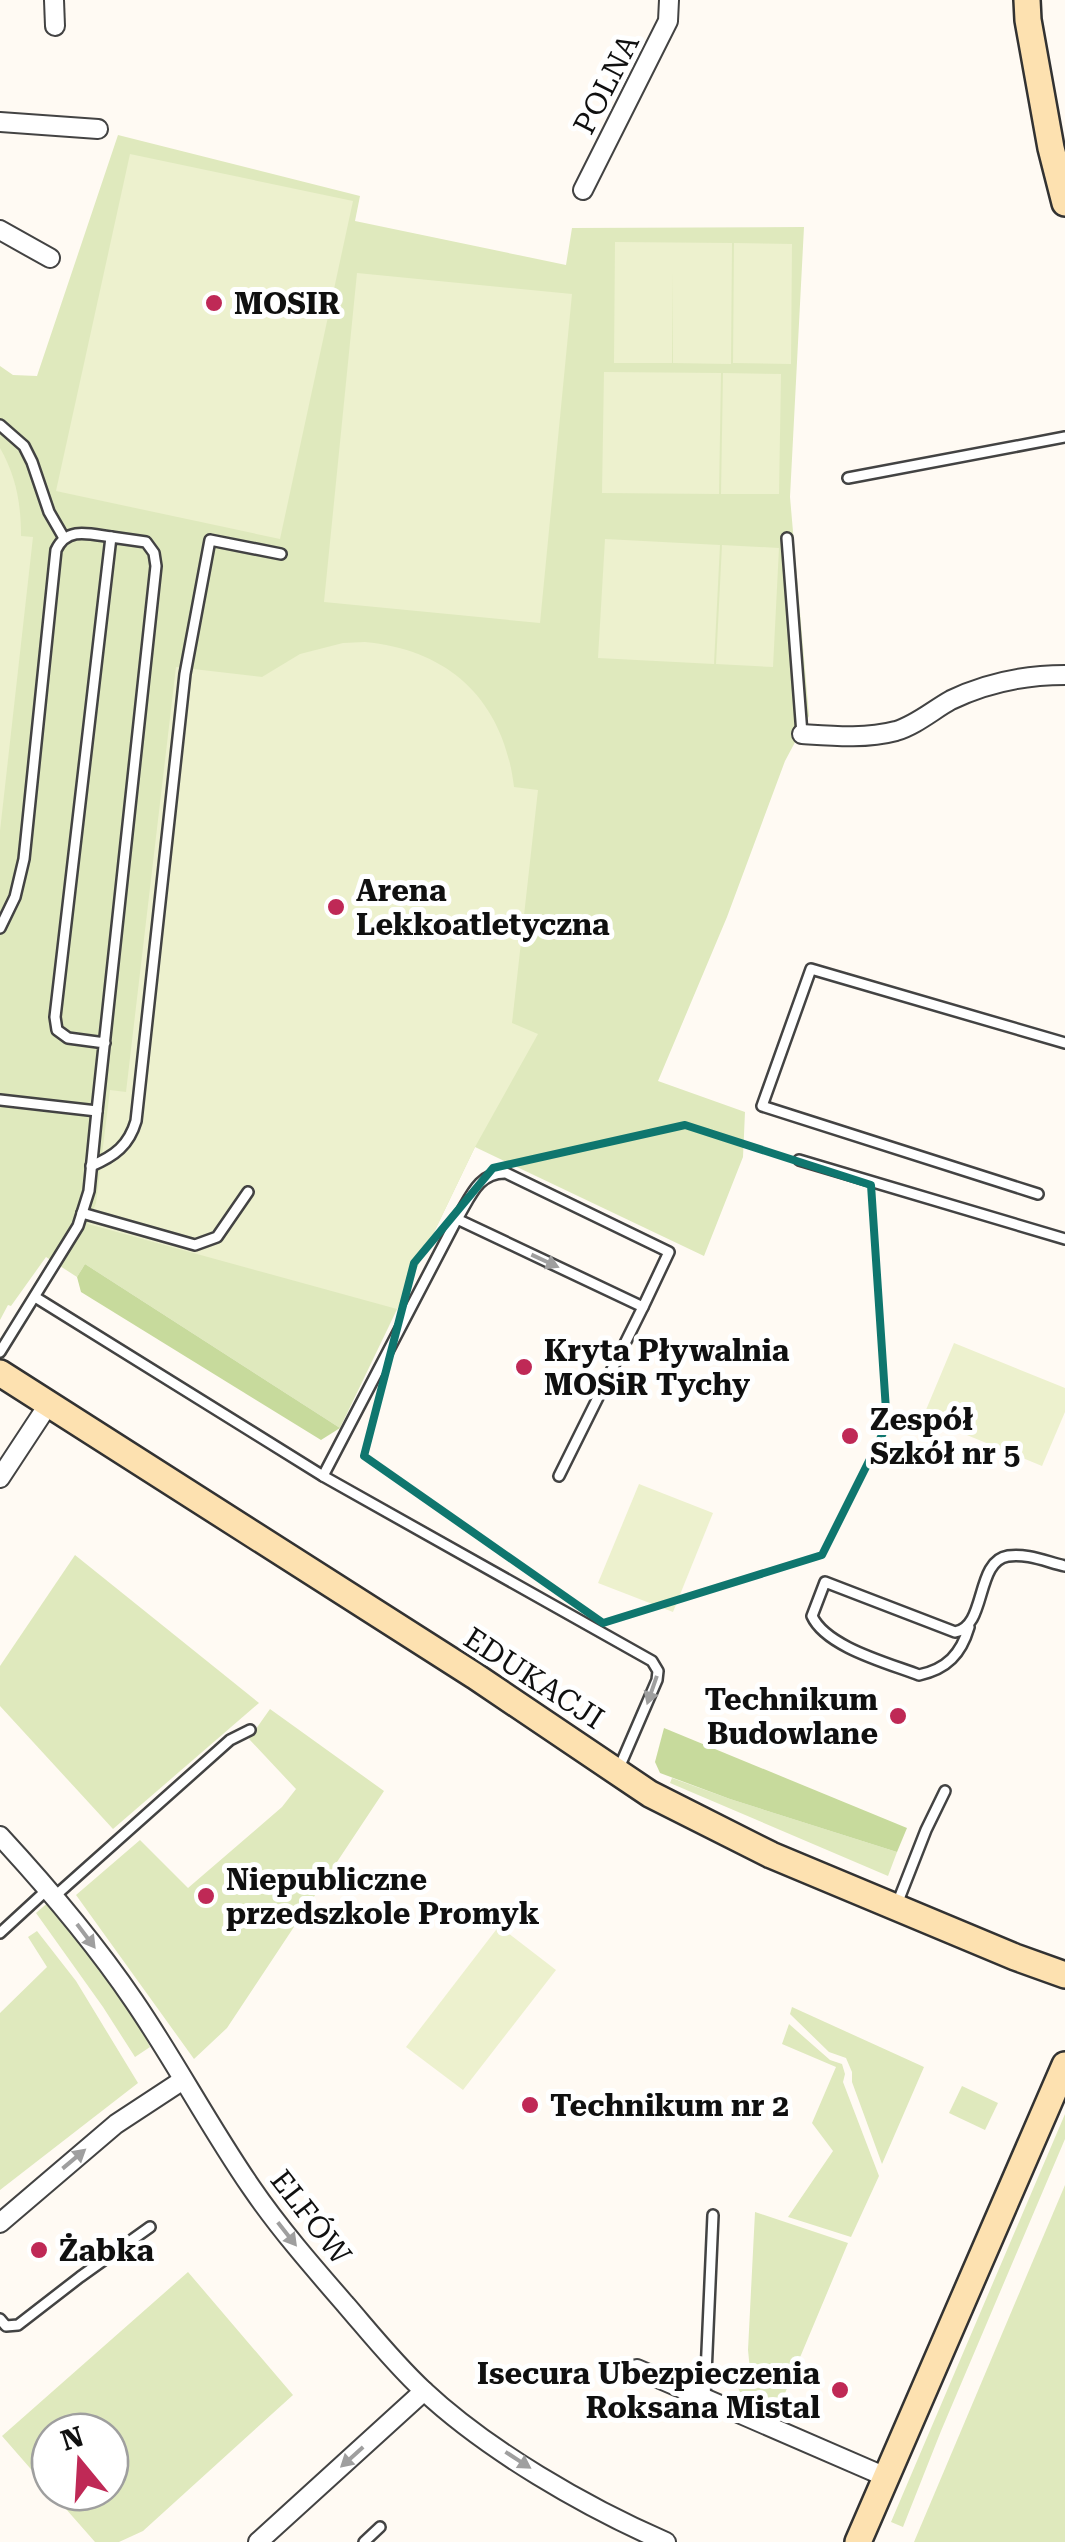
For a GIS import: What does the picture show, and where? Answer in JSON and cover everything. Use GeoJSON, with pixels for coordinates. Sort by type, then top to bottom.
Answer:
{"type":"FeatureCollection","features":[{"type":"Feature","properties":{"kind":"street"},"geometry":{"type":"LineString","coordinates":[[54,0],[55,26]]}},
{"type":"Feature","properties":{"kind":"street","name":"POLNA"},"geometry":{"type":"LineString","coordinates":[[583,190],[668,21],[670,0]]}},
{"type":"Feature","properties":{"kind":"street"},"geometry":{"type":"LineString","coordinates":[[1027,0],[1051,148],[1065,203]]}},
{"type":"Feature","properties":{"kind":"street"},"geometry":{"type":"LineString","coordinates":[[0,122],[98,129]]}},
{"type":"Feature","properties":{"kind":"street"},"geometry":{"type":"LineString","coordinates":[[0,230],[50,258]]}},
{"type":"Feature","properties":{"kind":"street"},"geometry":{"type":"LineString","coordinates":[[802,734],[840,737],[899,730],[996,682],[1030,675],[1065,675]]}},
{"type":"Feature","properties":{"kind":"street","name":"EDUKACJI"},"geometry":{"type":"LineString","coordinates":[[0,1372],[474,1676],[650,1794],[772,1855],[1065,1975]]}},
{"type":"Feature","properties":{"kind":"street"},"geometry":{"type":"LineString","coordinates":[[0,1478],[48,1405]]}},
{"type":"Feature","properties":{"kind":"street","name":"ELFÓW"},"geometry":{"type":"LineString","coordinates":[[0,1836],[52,1892],[134,2000],[254,2191],[390,2357],[473,2431],[554,2484],[628,2526],[666,2542]]}},
{"type":"Feature","properties":{"kind":"street"},"geometry":{"type":"LineString","coordinates":[[858,2542],[1065,2065]]}},
{"type":"Feature","properties":{"kind":"street"},"geometry":{"type":"LineString","coordinates":[[0,2223],[116,2124],[183,2080]]}},
{"type":"Feature","properties":{"kind":"street"},"geometry":{"type":"LineString","coordinates":[[637,2368],[886,2477]]}},
{"type":"Feature","properties":{"kind":"street"},"geometry":{"type":"LineString","coordinates":[[258,2542],[424,2391]]}},
{"type":"Feature","properties":{"kind":"lane"},"geometry":{"type":"LineString","coordinates":[[0,425],[24,446],[49,512],[64,538]]}},
{"type":"Feature","properties":{"kind":"lane"},"geometry":{"type":"LineString","coordinates":[[848,478],[1065,437]]}},
{"type":"Feature","properties":{"kind":"lane"},"geometry":{"type":"LineString","coordinates":[[0,928],[15,896],[24,859],[56,550],[64,538],[80,532],[146,542],[154,553],[156,566],[89,1191],[78,1226],[0,1352]]}},
{"type":"Feature","properties":{"kind":"lane"},"geometry":{"type":"LineString","coordinates":[[105,1043],[68,1038],[57,1030],[54,1017],[111,537]]}},
{"type":"Feature","properties":{"kind":"lane"},"geometry":{"type":"LineString","coordinates":[[787,538],[802,734]]}},
{"type":"Feature","properties":{"kind":"lane"},"geometry":{"type":"LineString","coordinates":[[92,1166],[121,1149],[136,1120],[186,674],[210,540],[281,554]]}},
{"type":"Feature","properties":{"kind":"lane"},"geometry":{"type":"LineString","coordinates":[[1038,1194],[762,1106],[810,968],[1065,1043]]}},
{"type":"Feature","properties":{"kind":"lane"},"geometry":{"type":"LineString","coordinates":[[0,1100],[98,1111]]}},
{"type":"Feature","properties":{"kind":"lane"},"geometry":{"type":"LineString","coordinates":[[799,1160],[1065,1239]]}},
{"type":"Feature","properties":{"kind":"lane"},"geometry":{"type":"LineString","coordinates":[[323,1476],[457,1219],[482,1179],[492,1172],[506,1173],[669,1252],[559,1476]]}},
{"type":"Feature","properties":{"kind":"lane"},"geometry":{"type":"LineString","coordinates":[[82,1213],[195,1245],[218,1236],[248,1192]]}},
{"type":"Feature","properties":{"kind":"lane"},"geometry":{"type":"LineString","coordinates":[[457,1219],[643,1307]]}},
{"type":"Feature","properties":{"kind":"lane"},"geometry":{"type":"LineString","coordinates":[[35,1297],[323,1476],[652,1661],[658,1671],[657,1680],[617,1772]]}},
{"type":"Feature","properties":{"kind":"lane"},"geometry":{"type":"LineString","coordinates":[[969,1627],[955,1632],[826,1582],[812,1616],[830,1638],[918,1676],[945,1667],[965,1642],[982,1587],[999,1559],[1025,1556],[1065,1566]]}},
{"type":"Feature","properties":{"kind":"lane"},"geometry":{"type":"LineString","coordinates":[[0,1934],[230,1740],[250,1730]]}},
{"type":"Feature","properties":{"kind":"lane"},"geometry":{"type":"LineString","coordinates":[[896,1907],[945,1792]]}},
{"type":"Feature","properties":{"kind":"lane"},"geometry":{"type":"LineString","coordinates":[[705,2397],[714,2215]]}},
{"type":"Feature","properties":{"kind":"lane"},"geometry":{"type":"LineString","coordinates":[[0,2320],[6,2326],[18,2325],[150,2227]]}},
{"type":"Feature","properties":{"kind":"lane"},"geometry":{"type":"LineString","coordinates":[[364,2542],[380,2528]]}},
{"type":"Feature","properties":{"kind":"highlighted area"},"geometry":{"type":"Polygon","coordinates":[[[685,1125],[871,1185],[887,1425],[822,1555],[603,1623],[364,1456],[414,1263],[493,1168],[685,1125]]]}},
{"type":"Feature","properties":{"kind":"green space"},"geometry":{"type":"Polygon","coordinates":[[[118,135],[360,196],[355,221],[566,265],[572,228],[804,227],[790,497],[809,716],[785,761],[727,917],[658,1081],[745,1112],[743,1157],[704,1256],[475,1147],[340,1428],[85,1264],[77,1277],[46,1257],[0,1320],[0,366],[13,375],[37,376],[118,135]]]}},
{"type":"Feature","properties":{"kind":"green space","name":"MOSIR"},"geometry":{"type":"Polygon","coordinates":[[[130,154],[353,201],[280,539],[56,491],[130,154]]]}},
{"type":"Feature","properties":{"kind":"green space"},"geometry":{"type":"Polygon","coordinates":[[[615,242],[732,243],[731,364],[673,363],[673,272],[672,363],[614,363],[615,242]]]}},
{"type":"Feature","properties":{"kind":"green space"},"geometry":{"type":"Polygon","coordinates":[[[734,243],[792,244],[791,364],[733,363],[734,243]]]}},
{"type":"Feature","properties":{"kind":"green space"},"geometry":{"type":"Polygon","coordinates":[[[357,273],[572,294],[540,623],[324,602],[357,273]]]}},
{"type":"Feature","properties":{"kind":"green space"},"geometry":{"type":"Polygon","coordinates":[[[604,372],[721,373],[719,494],[602,493],[604,372]]]}},
{"type":"Feature","properties":{"kind":"green space"},"geometry":{"type":"Polygon","coordinates":[[[723,373],[781,374],[779,494],[721,494],[723,373]]]}},
{"type":"Feature","properties":{"kind":"green space"},"geometry":{"type":"Polygon","coordinates":[[[0,448],[16,490],[21,536],[33,537],[0,831],[0,448]]]}},
{"type":"Feature","properties":{"kind":"green space"},"geometry":{"type":"Polygon","coordinates":[[[605,539],[720,545],[714,664],[598,658],[605,539]]]}},
{"type":"Feature","properties":{"kind":"green space"},"geometry":{"type":"Polygon","coordinates":[[[722,545],[779,548],[773,667],[716,664],[722,545]]]}},
{"type":"Feature","properties":{"kind":"green space","name":"Arena Lekkoatletyczna"},"geometry":{"type":"Polygon","coordinates":[[[365,642],[423,656],[468,686],[499,730],[514,787],[538,790],[512,1023],[538,1034],[475,1147],[397,1309],[88,1224],[96,1203],[110,1090],[126,1092],[176,667],[262,677],[300,654],[343,643],[365,642]]]}},
{"type":"Feature","properties":{"kind":"green space"},"geometry":{"type":"Polygon","coordinates":[[[85,1264],[340,1428],[321,1440],[81,1292],[77,1277],[85,1264]]]}},
{"type":"Feature","properties":{"kind":"green space"},"geometry":{"type":"Polygon","coordinates":[[[954,1343],[1065,1388],[1065,1412],[1042,1466],[923,1417],[954,1343]]]}},
{"type":"Feature","properties":{"kind":"green space"},"geometry":{"type":"Polygon","coordinates":[[[639,1484],[713,1513],[673,1612],[598,1583],[639,1484]]]}},
{"type":"Feature","properties":{"kind":"green space"},"geometry":{"type":"Polygon","coordinates":[[[75,1555],[259,1703],[113,1829],[0,1706],[0,1666],[75,1555]]]}},
{"type":"Feature","properties":{"kind":"green space","name":"Niepubliczne przedszkole Promyk"},"geometry":{"type":"Polygon","coordinates":[[[270,1709],[384,1791],[227,2028],[194,2059],[76,1895],[140,1840],[188,1888],[282,1807],[296,1789],[249,1739],[270,1709]]]}},
{"type":"Feature","properties":{"kind":"green space"},"geometry":{"type":"Polygon","coordinates":[[[664,1728],[907,1828],[897,1852],[660,1773],[655,1762],[664,1728]]]}},
{"type":"Feature","properties":{"kind":"green space"},"geometry":{"type":"Polygon","coordinates":[[[672,1778],[897,1852],[888,1876],[670,1783],[672,1778]]]}},
{"type":"Feature","properties":{"kind":"green space"},"geometry":{"type":"Polygon","coordinates":[[[51,1900],[129,2004],[150,2047],[135,2057],[36,1913],[51,1900]]]}},
{"type":"Feature","properties":{"kind":"green space"},"geometry":{"type":"Polygon","coordinates":[[[499,1926],[556,1970],[463,2090],[406,2047],[499,1926]]]}},
{"type":"Feature","properties":{"kind":"green space"},"geometry":{"type":"Polygon","coordinates":[[[37,1931],[76,1981],[138,2083],[0,2190],[0,2013],[47,1967],[28,1937],[37,1931]]]}},
{"type":"Feature","properties":{"kind":"green space"},"geometry":{"type":"Polygon","coordinates":[[[792,2007],[924,2067],[882,2164],[846,2058],[829,2052],[790,2014],[792,2007]]]}},
{"type":"Feature","properties":{"kind":"green space"},"geometry":{"type":"Polygon","coordinates":[[[789,2024],[830,2060],[842,2064],[843,2082],[879,2176],[851,2237],[788,2217],[833,2151],[812,2123],[836,2067],[782,2044],[789,2024]]]}},
{"type":"Feature","properties":{"kind":"green space"},"geometry":{"type":"Polygon","coordinates":[[[962,2086],[998,2103],[985,2130],[949,2113],[962,2086]]]}},
{"type":"Feature","properties":{"kind":"green space"},"geometry":{"type":"Polygon","coordinates":[[[1065,2114],[1065,2139],[903,2527],[891,2522],[1065,2114]]]}},
{"type":"Feature","properties":{"kind":"green space"},"geometry":{"type":"Polygon","coordinates":[[[1065,2185],[1065,2542],[914,2542],[1065,2185]]]}},
{"type":"Feature","properties":{"kind":"green space"},"geometry":{"type":"Polygon","coordinates":[[[755,2212],[848,2243],[775,2417],[747,2408],[735,2381],[751,2380],[748,2350],[755,2212]]]}},
{"type":"Feature","properties":{"kind":"green space"},"geometry":{"type":"Polygon","coordinates":[[[188,2272],[293,2395],[143,2531],[119,2542],[95,2542],[69,2512],[130,2512],[130,2412],[30,2412],[30,2468],[2,2436],[188,2272]]]}},
{"type":"Feature","properties":{"kind":"place","name":"MOSIR"},"geometry":{"type":"Point","coordinates":[214,303]}},
{"type":"Feature","properties":{"kind":"place","name":"Arena Lekkoatletyczna"},"geometry":{"type":"Point","coordinates":[336,907]}},
{"type":"Feature","properties":{"kind":"place","name":"Kryta Pływalnia MOSiR Tychy"},"geometry":{"type":"Point","coordinates":[524,1367]}},
{"type":"Feature","properties":{"kind":"place","name":"Zespół Szkół nr 5"},"geometry":{"type":"Point","coordinates":[850,1436]}},
{"type":"Feature","properties":{"kind":"place","name":"Technikum Budowlane"},"geometry":{"type":"Point","coordinates":[898,1716]}},
{"type":"Feature","properties":{"kind":"place","name":"Niepubliczne przedszkole Promyk"},"geometry":{"type":"Point","coordinates":[206,1896]}},
{"type":"Feature","properties":{"kind":"place","name":"Technikum nr 2"},"geometry":{"type":"Point","coordinates":[530,2105]}},
{"type":"Feature","properties":{"kind":"place","name":"Żabka"},"geometry":{"type":"Point","coordinates":[39,2250]}},
{"type":"Feature","properties":{"kind":"place","name":"Isecura Ubezpieczenia Roksana Mistal"},"geometry":{"type":"Point","coordinates":[840,2390]}}]}
